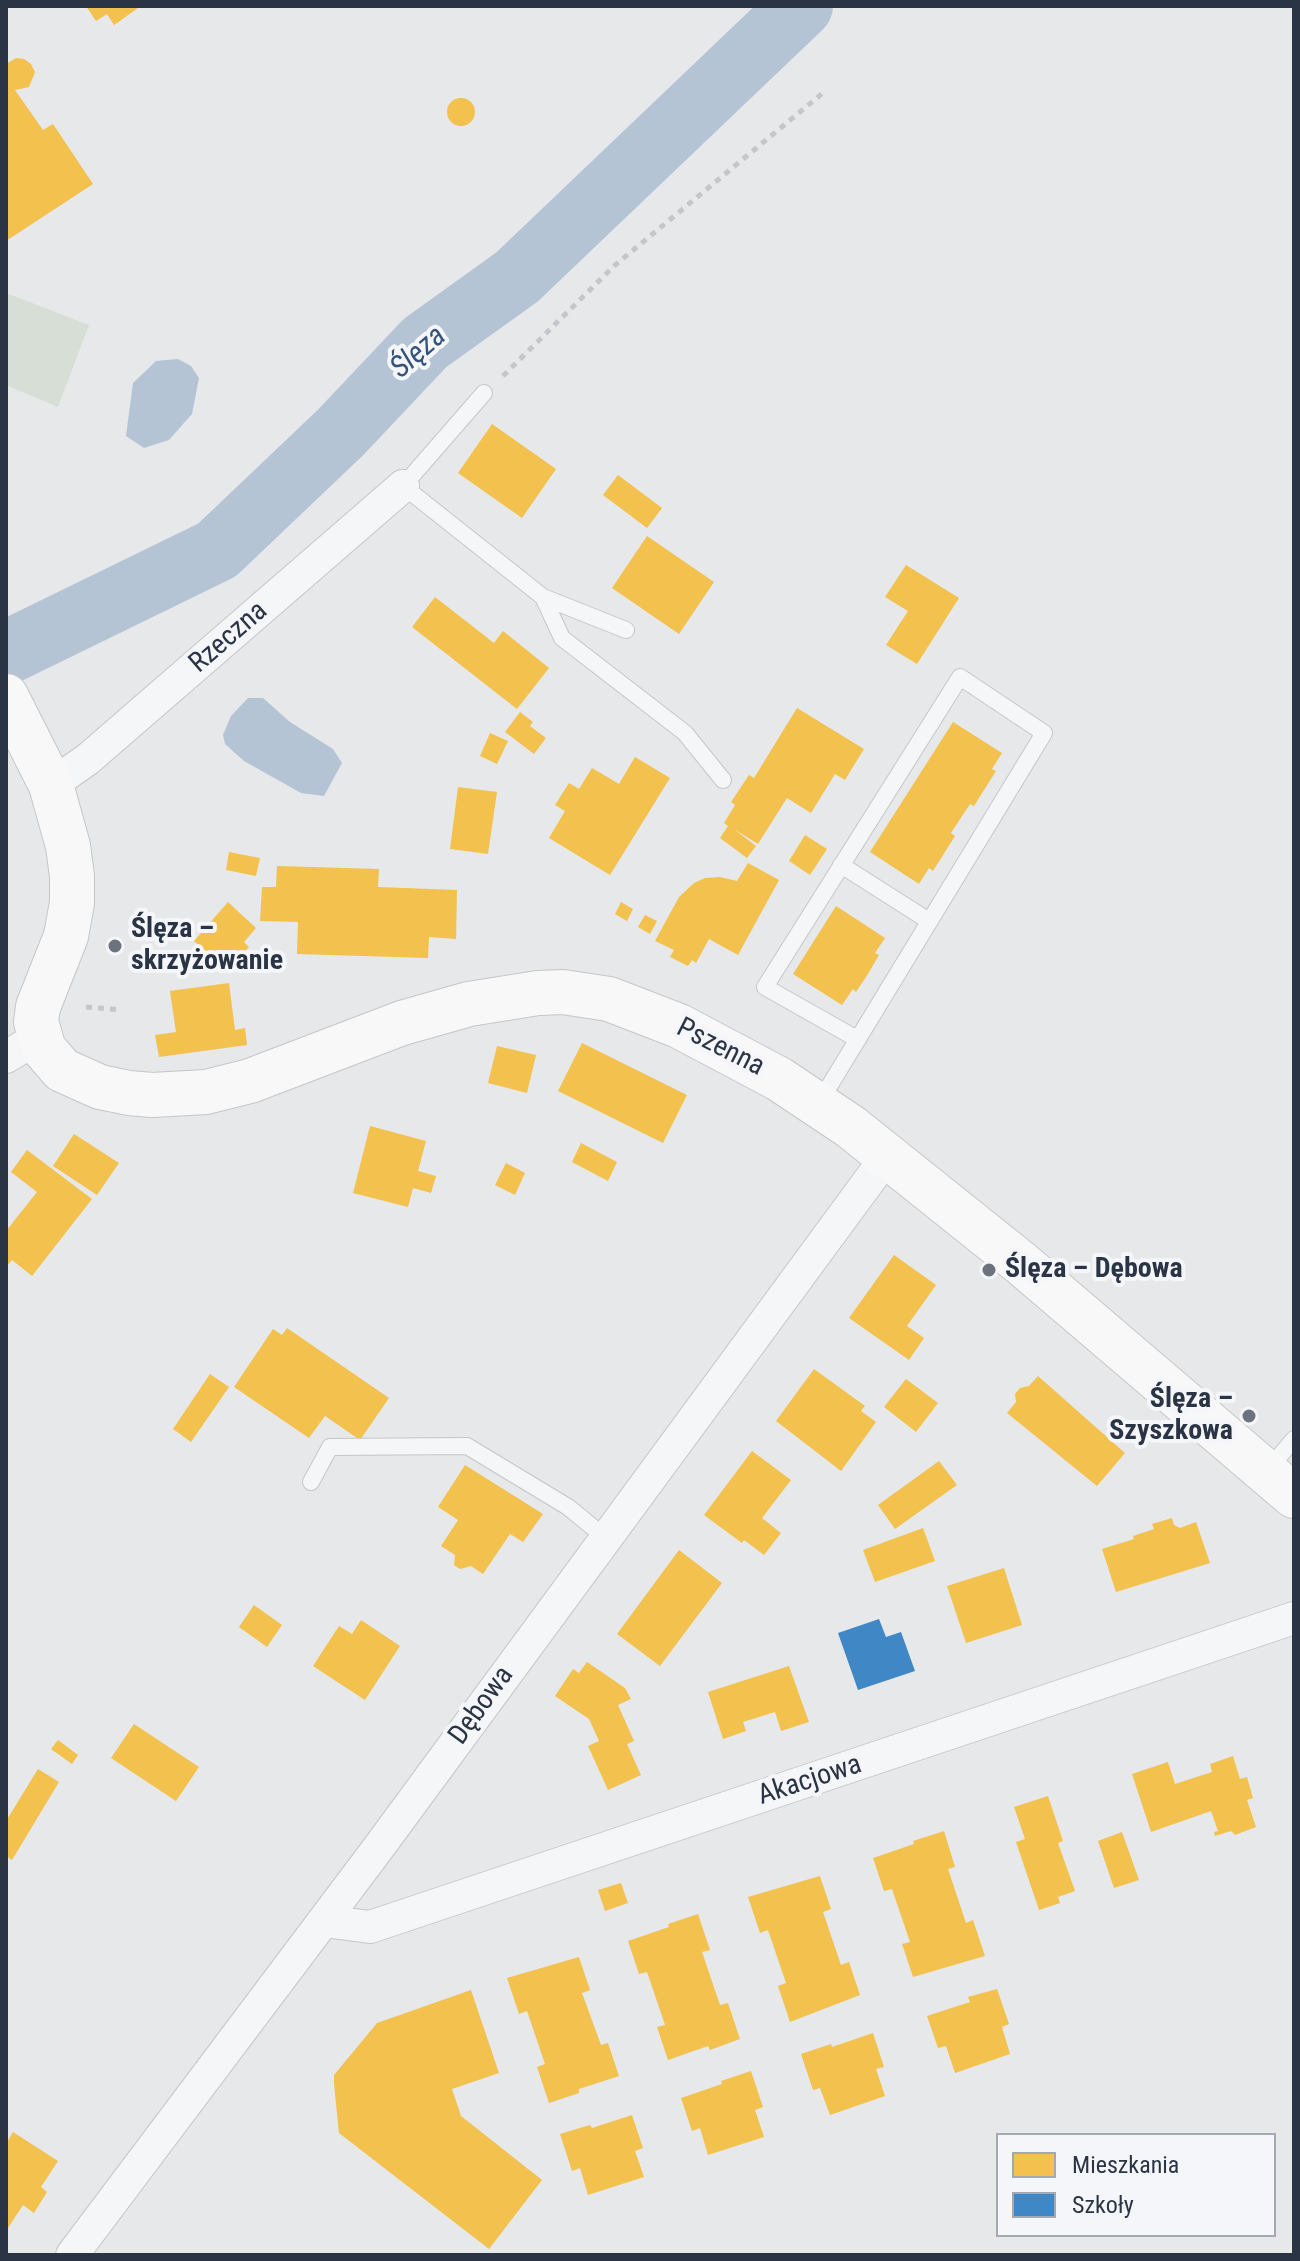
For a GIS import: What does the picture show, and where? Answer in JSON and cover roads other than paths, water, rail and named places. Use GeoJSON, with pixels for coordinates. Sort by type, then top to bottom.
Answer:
{"type":"FeatureCollection","features":[{"type":"Feature","properties":{"kind":"street","name":"Rzeczna"},"geometry":{"type":"LineString","coordinates":[[51,785],[88,759],[403,486]]}},
{"type":"Feature","properties":{"kind":"street"},"geometry":{"type":"LineString","coordinates":[[6,696],[51,785],[68,846],[72,876],[72,903],[66,936],[38,1007],[36,1022],[22,1047]]}},
{"type":"Feature","properties":{"kind":"street","name":"Pszenna"},"geometry":{"type":"LineString","coordinates":[[22,1047],[100,1087],[152,1095],[206,1092],[250,1081],[402,1023],[469,1004],[538,993],[574,993],[609,999],[679,1026],[779,1079],[818,1104],[888,1155],[1043,1282],[1280,1484]]}},
{"type":"Feature","properties":{"kind":"street","name":"Dębowa"},"geometry":{"type":"LineString","coordinates":[[72,2255],[324,1921],[888,1155]]}},
{"type":"Feature","properties":{"kind":"street","name":"Akacjowa"},"geometry":{"type":"LineString","coordinates":[[324,1921],[370,1927],[1294,1618]]}},
{"type":"Feature","properties":{"kind":"lane"},"geometry":{"type":"LineString","coordinates":[[484,393],[403,486],[543,597],[626,630]]}},
{"type":"Feature","properties":{"kind":"lane"},"geometry":{"type":"LineString","coordinates":[[543,597],[562,638],[685,733],[723,780]]}},
{"type":"Feature","properties":{"kind":"lane"},"geometry":{"type":"LineString","coordinates":[[818,1104],[1044,733],[960,677],[765,987],[857,1039]]}},
{"type":"Feature","properties":{"kind":"lane"},"geometry":{"type":"LineString","coordinates":[[841,865],[929,921]]}},
{"type":"Feature","properties":{"kind":"lane"},"geometry":{"type":"LineString","coordinates":[[1280,1484],[1294,1439]]}},
{"type":"Feature","properties":{"kind":"lane"},"geometry":{"type":"LineString","coordinates":[[311,1482],[330,1447],[467,1446],[568,1507],[606,1538]]}},
{"type":"Feature","properties":{"kind":"water"},"geometry":{"type":"Polygon","coordinates":[[[178,359],[191,366],[199,378],[192,414],[169,440],[144,448],[126,436],[133,383],[156,361],[178,359]]]}},
{"type":"Feature","properties":{"kind":"water"},"geometry":{"type":"Polygon","coordinates":[[[248,698],[263,698],[290,722],[333,749],[342,763],[324,796],[301,793],[244,761],[225,744],[223,735],[231,716],[248,698]]]}},
{"type":"Feature","properties":{"kind":"waterway","name":"Ślęza"},"geometry":{"type":"LineString","coordinates":[[6,653],[217,550],[341,432],[425,343],[517,277],[801,6]]}},
{"type":"Feature","properties":{"kind":"place","name":"Ślęza – skrzyżowanie"},"geometry":{"type":"Point","coordinates":[115,946]}},
{"type":"Feature","properties":{"kind":"place","name":"Ślęza – Dębowa"},"geometry":{"type":"Point","coordinates":[989,1270]}},
{"type":"Feature","properties":{"kind":"place","name":"Ślęza – Szyszkowa"},"geometry":{"type":"Point","coordinates":[1249,1416]}}]}
